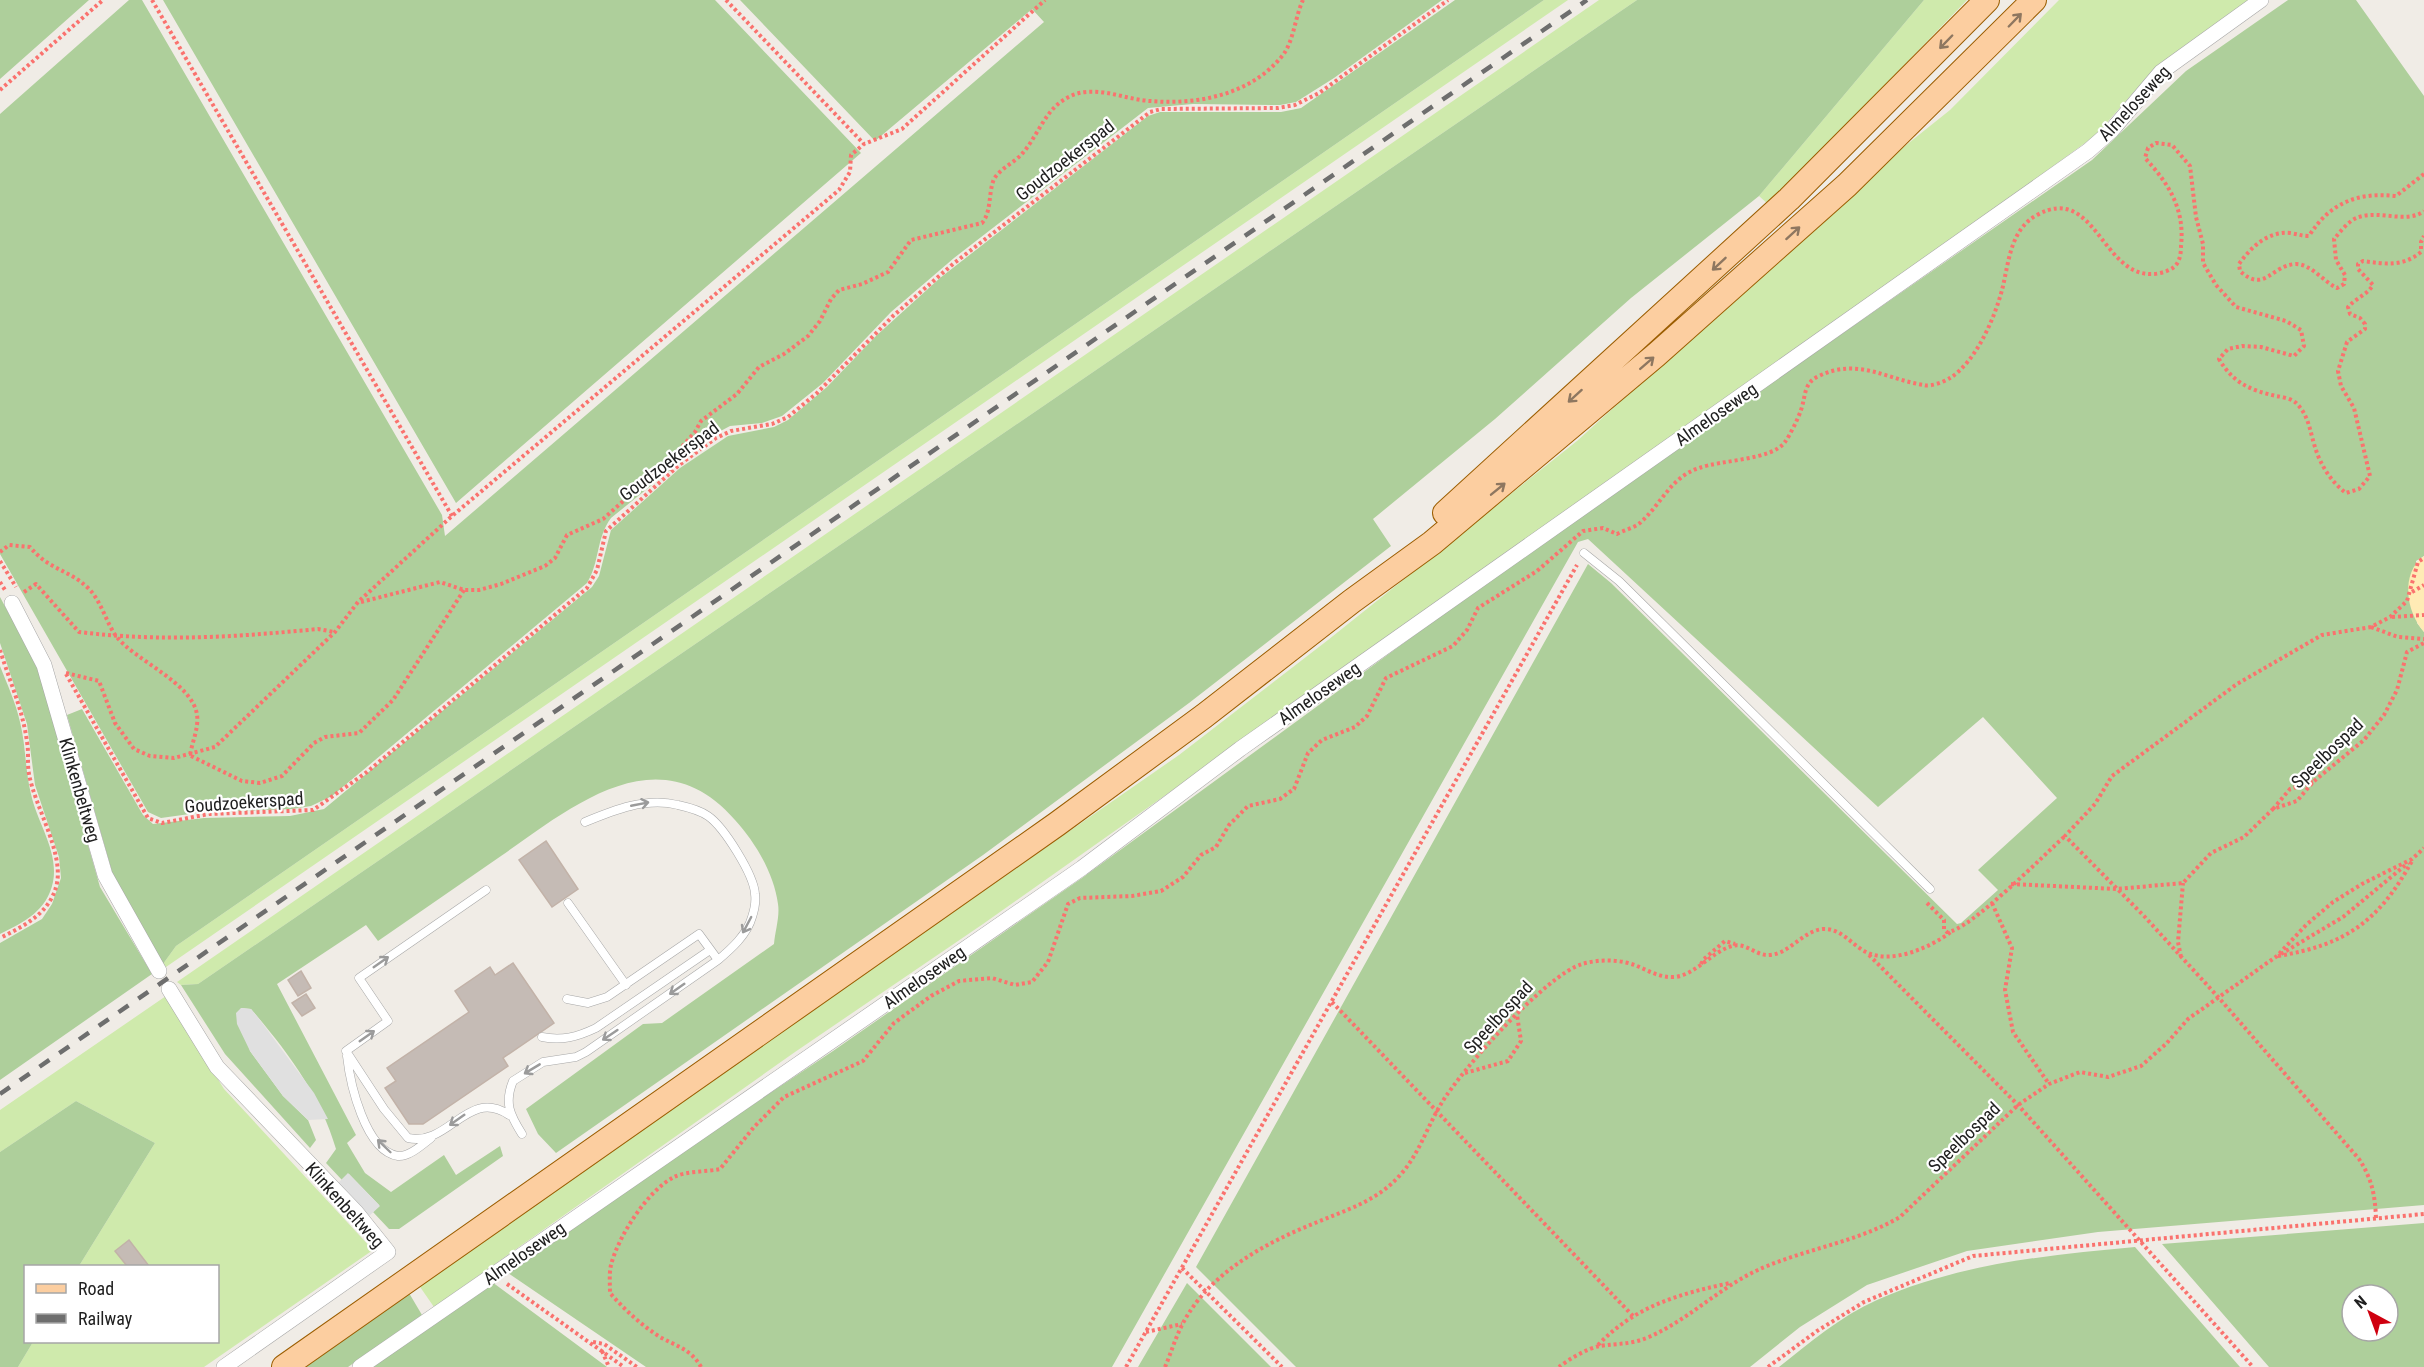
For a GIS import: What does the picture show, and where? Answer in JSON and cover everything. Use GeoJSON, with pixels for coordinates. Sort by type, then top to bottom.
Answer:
{"type":"FeatureCollection","features":[{"type":"Feature","properties":{"kind":"main road"},"geometry":{"type":"LineString","coordinates":[[1352,601],[1790,199],[1987,0]]}},
{"type":"Feature","properties":{"kind":"main road"},"geometry":{"type":"LineString","coordinates":[[284,1367],[1057,824],[1432,543],[1656,355],[1854,177],[2034,0]]}},
{"type":"Feature","properties":{"kind":"street","name":"Almeloseweg"},"geometry":{"type":"LineString","coordinates":[[360,1367],[1082,868],[1249,742],[2088,150],[2112,130],[2161,72],[2260,0]]}},
{"type":"Feature","properties":{"kind":"street","name":"Klinkenbeltweg"},"geometry":{"type":"LineString","coordinates":[[18,598],[44,665],[105,875],[159,972]]}},
{"type":"Feature","properties":{"kind":"street","name":"Klinkenbeltweg"},"geometry":{"type":"LineString","coordinates":[[169,989],[217,1067],[356,1212],[388,1252],[224,1367]]}},
{"type":"Feature","properties":{"kind":"lane"},"geometry":{"type":"LineString","coordinates":[[1584,553],[1619,581],[1930,889]]}},
{"type":"Feature","properties":{"kind":"lane"},"geometry":{"type":"LineString","coordinates":[[522,1134],[509,1114],[507,1101],[513,1081],[543,1062],[576,1057],[586,1052],[718,960],[738,942],[752,920],[755,893],[743,864],[727,837],[708,816],[678,805],[650,802],[617,809],[585,822]]}},
{"type":"Feature","properties":{"kind":"lane"},"geometry":{"type":"LineString","coordinates":[[346,1051],[388,1021],[359,978],[486,890]]}},
{"type":"Feature","properties":{"kind":"lane"},"geometry":{"type":"LineString","coordinates":[[568,903],[626,985]]}},
{"type":"Feature","properties":{"kind":"lane"},"geometry":{"type":"LineString","coordinates":[[567,999],[588,1003],[607,997],[699,934],[718,960]]}},
{"type":"Feature","properties":{"kind":"lane"},"geometry":{"type":"LineString","coordinates":[[542,1037],[557,1040],[579,1036],[596,1028],[711,950]]}},
{"type":"Feature","properties":{"kind":"lane"},"geometry":{"type":"LineString","coordinates":[[346,1051],[350,1084],[363,1121],[385,1150],[399,1156],[409,1154],[468,1112],[480,1108],[498,1107],[509,1114]]}},
{"type":"Feature","properties":{"kind":"lane"},"geometry":{"type":"LineString","coordinates":[[346,1051],[402,1134],[414,1139],[433,1137]]}},
{"type":"Feature","properties":{"kind":"path"},"geometry":{"type":"LineString","coordinates":[[0,90],[103,0]]}},
{"type":"Feature","properties":{"kind":"path"},"geometry":{"type":"LineString","coordinates":[[152,0],[452,516]]}},
{"type":"Feature","properties":{"kind":"path"},"geometry":{"type":"LineString","coordinates":[[726,0],[864,144]]}},
{"type":"Feature","properties":{"kind":"path"},"geometry":{"type":"LineString","coordinates":[[65,672],[99,681],[116,723],[134,749],[150,756],[174,758],[215,747],[335,632],[358,602],[452,516],[839,190],[850,172],[851,155],[864,144],[902,129],[1045,0]]}},
{"type":"Feature","properties":{"kind":"path"},"geometry":{"type":"LineString","coordinates":[[358,602],[440,582],[464,590],[501,584],[545,566],[555,558],[567,535],[603,519],[670,460],[695,432],[701,421],[737,394],[759,367],[784,354],[808,336],[839,290],[870,281],[888,272],[911,240],[982,223],[998,174],[1029,146],[1055,106],[1063,100],[1084,92],[1100,91],[1150,101],[1217,98],[1235,91],[1271,67],[1284,54],[1303,0]]}},
{"type":"Feature","properties":{"kind":"path","name":"Goudzoekerspad"},"geometry":{"type":"LineString","coordinates":[[60,663],[148,818],[162,823],[209,814],[313,810],[367,772],[587,588],[597,570],[606,531],[679,465],[716,438],[731,431],[772,424],[788,417],[818,393],[893,316],[953,264],[1150,112],[1161,109],[1278,108],[1296,105],[1318,93],[1448,0]]}},
{"type":"Feature","properties":{"kind":"path"},"geometry":{"type":"LineString","coordinates":[[2424,174],[2396,196],[2368,194],[2355,197],[2324,215],[2309,236],[2278,233],[2268,237],[2245,256],[2239,264],[2240,271],[2248,278],[2265,279],[2286,266],[2297,264],[2308,267],[2337,288],[2344,284],[2345,275],[2336,260],[2334,239],[2350,222],[2360,216],[2390,214],[2412,218],[2424,211]]}},
{"type":"Feature","properties":{"kind":"path"},"geometry":{"type":"LineString","coordinates":[[0,552],[9,545],[30,547],[43,562],[76,578],[91,590],[116,636],[131,652],[159,667],[194,704],[198,716],[190,755]]}},
{"type":"Feature","properties":{"kind":"path"},"geometry":{"type":"LineString","coordinates":[[1126,1367],[1584,553]]}},
{"type":"Feature","properties":{"kind":"path"},"geometry":{"type":"LineString","coordinates":[[1868,954],[1896,955],[1913,951],[1938,941],[1966,924],[2065,836],[2095,804],[2112,776],[2237,684],[2322,634],[2371,627],[2390,617],[2407,601],[2418,562],[2424,558]]}},
{"type":"Feature","properties":{"kind":"path"},"geometry":{"type":"LineString","coordinates":[[0,561],[12,581]]}},
{"type":"Feature","properties":{"kind":"path"},"geometry":{"type":"LineString","coordinates":[[0,582],[3,588]]}},
{"type":"Feature","properties":{"kind":"path"},"geometry":{"type":"LineString","coordinates":[[18,598],[36,584],[79,632],[116,636],[217,639],[318,629],[335,632]]}},
{"type":"Feature","properties":{"kind":"path"},"geometry":{"type":"LineString","coordinates":[[2411,592],[2424,585]]}},
{"type":"Feature","properties":{"kind":"path"},"geometry":{"type":"LineString","coordinates":[[190,755],[242,781],[260,783],[282,776],[314,743],[325,737],[359,733],[393,700],[464,590]]}},
{"type":"Feature","properties":{"kind":"path"},"geometry":{"type":"LineString","coordinates":[[2390,617],[2424,615]]}},
{"type":"Feature","properties":{"kind":"path"},"geometry":{"type":"LineString","coordinates":[[2371,627],[2398,637],[2424,641]]}},
{"type":"Feature","properties":{"kind":"path","name":"Speelbospad"},"geometry":{"type":"LineString","coordinates":[[2183,883],[2211,853],[2244,837],[2270,812],[2297,801],[2313,782],[2333,768],[2371,732],[2385,715],[2397,690],[2408,652],[2424,641]]}},
{"type":"Feature","properties":{"kind":"path"},"geometry":{"type":"LineString","coordinates":[[0,650],[22,715],[28,742],[29,773],[55,855],[57,872],[57,884],[51,898],[36,918],[0,938]]}},
{"type":"Feature","properties":{"kind":"path"},"geometry":{"type":"LineString","coordinates":[[2270,812],[2290,789],[2313,782]]}},
{"type":"Feature","properties":{"kind":"path"},"geometry":{"type":"LineString","coordinates":[[2065,836],[2219,998],[2359,1159],[2369,1173],[2374,1190],[2376,1218]]}},
{"type":"Feature","properties":{"kind":"path"},"geometry":{"type":"LineString","coordinates":[[2277,956],[2343,917],[2423,851]]}},
{"type":"Feature","properties":{"kind":"path"},"geometry":{"type":"LineString","coordinates":[[2277,956],[2306,925],[2333,902],[2362,884],[2412,859]]}},
{"type":"Feature","properties":{"kind":"path"},"geometry":{"type":"LineString","coordinates":[[2277,956],[2327,945],[2349,934],[2373,915],[2397,889],[2412,859]]}},
{"type":"Feature","properties":{"kind":"path"},"geometry":{"type":"LineString","coordinates":[[2011,884],[2117,890],[2183,883],[2178,942],[2181,957]]}},
{"type":"Feature","properties":{"kind":"path"},"geometry":{"type":"LineString","coordinates":[[1930,889],[1926,901],[1944,920],[1944,929],[1951,932]]}},
{"type":"Feature","properties":{"kind":"path"},"geometry":{"type":"LineString","coordinates":[[1992,903],[2012,948],[2005,990],[2013,1032],[2049,1084]]}},
{"type":"Feature","properties":{"kind":"path","name":"Speelbospad"},"geometry":{"type":"LineString","coordinates":[[1165,1367],[1183,1324],[1218,1278],[1247,1257],[1313,1223],[1364,1203],[1385,1190],[1402,1173],[1437,1112],[1465,1074],[1517,1015],[1555,978],[1579,965],[1620,962],[1663,977],[1675,977],[1686,974],[1719,952],[1736,945],[1767,955],[1781,953],[1808,934],[1824,929],[1844,935],[1868,954],[2018,1105],[2253,1367]]}},
{"type":"Feature","properties":{"kind":"path","name":"Speelbospad"},"geometry":{"type":"LineString","coordinates":[[1559,1367],[1598,1346],[1625,1346],[1650,1337],[1696,1311],[1732,1283],[1766,1266],[1879,1229],[1900,1217],[2018,1105],[2049,1084],[2080,1072],[2108,1077],[2141,1066],[2166,1044],[2188,1019],[2277,956]]}},
{"type":"Feature","properties":{"kind":"path"},"geometry":{"type":"LineString","coordinates":[[1332,1002],[1633,1316]]}},
{"type":"Feature","properties":{"kind":"path"},"geometry":{"type":"LineString","coordinates":[[1465,1074],[1508,1061],[1521,1041],[1517,1015]]}},
{"type":"Feature","properties":{"kind":"path"},"geometry":{"type":"LineString","coordinates":[[1768,1367],[1817,1331],[1864,1302],[1973,1256],[2424,1214]]}},
{"type":"Feature","properties":{"kind":"path"},"geometry":{"type":"LineString","coordinates":[[1182,1268],[1282,1367]]}},
{"type":"Feature","properties":{"kind":"path"},"geometry":{"type":"LineString","coordinates":[[493,1274],[624,1367]]}},
{"type":"Feature","properties":{"kind":"path"},"geometry":{"type":"LineString","coordinates":[[1598,1346],[1617,1325],[1633,1316],[1688,1292],[1732,1283]]}},
{"type":"Feature","properties":{"kind":"path"},"geometry":{"type":"LineString","coordinates":[[1146,1332],[1183,1324]]}},
{"type":"Feature","properties":{"kind":"path"},"geometry":{"type":"LineString","coordinates":[[590,1341],[604,1344],[637,1367]]}},
{"type":"Feature","properties":{"kind":"path"},"geometry":{"type":"LineString","coordinates":[[602,1350],[609,1367]]}},
{"type":"Feature","properties":{"kind":"green space"},"geometry":{"type":"Polygon","coordinates":[[[0,0],[89,0],[0,79],[0,0]]]}},
{"type":"Feature","properties":{"kind":"green space"},"geometry":{"type":"Polygon","coordinates":[[[129,0],[142,0],[442,515],[445,536],[1044,22],[1032,9],[875,141],[740,0],[1442,0],[1334,78],[1296,102],[1280,105],[1193,104],[1148,108],[954,258],[891,312],[823,383],[782,416],[762,423],[730,426],[715,434],[611,518],[603,534],[587,583],[332,796],[311,806],[292,809],[204,812],[161,818],[148,812],[0,554],[0,114],[129,0]]]}},
{"type":"Feature","properties":{"kind":"green space"},"geometry":{"type":"Polygon","coordinates":[[[163,0],[715,0],[861,153],[456,503],[163,0]]]}},
{"type":"Feature","properties":{"kind":"green space"},"geometry":{"type":"Polygon","coordinates":[[[1455,0],[1544,0],[176,946],[163,964],[113,875],[67,715],[82,709],[143,815],[153,824],[204,818],[290,816],[324,809],[592,587],[599,576],[611,530],[680,468],[728,436],[774,427],[788,420],[827,387],[876,336],[940,278],[1148,116],[1160,112],[1281,112],[1301,108],[1455,0]]]}},
{"type":"Feature","properties":{"kind":"green space"},"geometry":{"type":"Polygon","coordinates":[[[1544,0],[1568,0],[166,967],[163,964],[176,946],[1544,0]]]}},
{"type":"Feature","properties":{"kind":"green space"},"geometry":{"type":"Polygon","coordinates":[[[1599,0],[1637,0],[198,984],[181,985],[177,982],[1599,0]]]}},
{"type":"Feature","properties":{"kind":"green space"},"geometry":{"type":"Polygon","coordinates":[[[1637,0],[1924,0],[1759,196],[1631,298],[1495,419],[1373,519],[1391,546],[1189,703],[983,855],[556,1153],[538,1134],[526,1109],[643,1024],[662,1023],[774,944],[778,909],[776,892],[768,870],[756,848],[735,820],[706,795],[676,782],[647,780],[616,787],[557,817],[378,941],[366,925],[277,984],[356,1135],[347,1143],[365,1173],[391,1192],[444,1155],[456,1175],[500,1146],[503,1156],[399,1229],[389,1229],[373,1212],[379,1205],[349,1174],[342,1180],[326,1163],[336,1149],[330,1129],[312,1092],[290,1058],[251,1009],[241,1008],[250,1051],[283,1096],[308,1120],[316,1140],[310,1148],[225,1054],[181,985],[198,984],[1637,0]]]}},
{"type":"Feature","properties":{"kind":"green space"},"geometry":{"type":"Polygon","coordinates":[[[1924,0],[1967,0],[1769,205],[1759,196],[1924,0]]]}},
{"type":"Feature","properties":{"kind":"green space"},"geometry":{"type":"Polygon","coordinates":[[[2059,0],[2249,0],[2154,69],[2096,135],[1947,243],[983,924],[795,1052],[434,1307],[418,1284],[1179,755],[1328,640],[1577,441],[1880,166],[1950,110],[2059,0]]]}},
{"type":"Feature","properties":{"kind":"green space"},"geometry":{"type":"Polygon","coordinates":[[[2288,0],[2356,0],[2424,96],[2424,556],[2416,561],[2417,623],[2424,632],[2424,1205],[2098,1232],[1967,1251],[1867,1285],[1800,1327],[1750,1367],[1296,1367],[1196,1267],[1588,564],[1611,583],[1957,924],[1998,890],[1978,870],[2057,798],[1983,717],[1878,807],[1588,539],[1578,542],[1112,1367],[646,1367],[505,1271],[833,1051],[1082,878],[1531,550],[2092,160],[2186,71],[2288,0]]]}},
{"type":"Feature","properties":{"kind":"green space"},"geometry":{"type":"Polygon","coordinates":[[[0,597],[37,666],[100,887],[152,974],[0,1080],[0,943],[42,919],[52,904],[61,878],[59,857],[35,785],[27,724],[0,643],[0,597]]]}},
{"type":"Feature","properties":{"kind":"green space"},"geometry":{"type":"Polygon","coordinates":[[[0,666],[18,715],[31,794],[50,848],[54,871],[50,892],[40,908],[26,920],[0,934],[0,666]]]}},
{"type":"Feature","properties":{"kind":"green space"},"geometry":{"type":"Polygon","coordinates":[[[166,996],[224,1089],[373,1250],[204,1367],[18,1367],[32,1343],[219,1343],[219,1265],[80,1265],[155,1143],[76,1101],[0,1152],[0,1110],[166,996]]]}},
{"type":"Feature","properties":{"kind":"green space"},"geometry":{"type":"Polygon","coordinates":[[[76,1101],[155,1143],[80,1265],[24,1265],[24,1343],[32,1343],[18,1367],[0,1367],[0,1152],[76,1101]]]}},
{"type":"Feature","properties":{"kind":"green space"},"geometry":{"type":"Polygon","coordinates":[[[2424,1223],[2424,1367],[2269,1367],[2162,1244],[2424,1223]]]}},
{"type":"Feature","properties":{"kind":"green space"},"geometry":{"type":"Polygon","coordinates":[[[2135,1247],[2240,1367],[1779,1367],[1826,1331],[1864,1306],[1908,1288],[2003,1263],[2135,1247]]]}},
{"type":"Feature","properties":{"kind":"green space"},"geometry":{"type":"Polygon","coordinates":[[[492,1282],[607,1367],[370,1367],[492,1282]]]}},
{"type":"Feature","properties":{"kind":"green space"},"geometry":{"type":"Polygon","coordinates":[[[1187,1283],[1271,1367],[1138,1367],[1187,1283]]]}},
{"type":"Feature","properties":{"kind":"green space"},"geometry":{"type":"Polygon","coordinates":[[[409,1293],[422,1315],[348,1367],[306,1367],[409,1293]]]}},
{"type":"Feature","properties":{"kind":"sand"},"geometry":{"type":"Polygon","coordinates":[[[2424,556],[2424,632],[2413,614],[2408,593],[2411,572],[2424,556]]]}},
{"type":"Feature","properties":{"kind":"shaded area"},"geometry":{"type":"Polygon","coordinates":[[[241,1008],[251,1009],[260,1020],[314,1093],[328,1119],[308,1120],[283,1096],[250,1051],[237,1024],[236,1013],[241,1008]]]}},
{"type":"Feature","properties":{"kind":"shaded area"},"geometry":{"type":"Polygon","coordinates":[[[348,1173],[380,1206],[368,1217],[337,1184],[348,1173]]]}},
{"type":"Feature","properties":{"kind":"building"},"geometry":{"type":"Polygon","coordinates":[[[546,841],[578,889],[552,907],[519,860],[546,841]]]}},
{"type":"Feature","properties":{"kind":"building"},"geometry":{"type":"Polygon","coordinates":[[[513,963],[554,1023],[503,1058],[508,1066],[423,1124],[409,1124],[385,1088],[396,1081],[387,1068],[469,1012],[455,991],[490,967],[495,975],[513,963]]]}},
{"type":"Feature","properties":{"kind":"building"},"geometry":{"type":"Polygon","coordinates":[[[301,971],[311,988],[298,996],[288,980],[301,971]]]}},
{"type":"Feature","properties":{"kind":"building"},"geometry":{"type":"Polygon","coordinates":[[[306,994],[315,1008],[302,1016],[292,1003],[306,994]]]}},
{"type":"Feature","properties":{"kind":"building"},"geometry":{"type":"Polygon","coordinates":[[[129,1240],[148,1265],[126,1265],[115,1251],[129,1240]]]}},
{"type":"Feature","properties":{"kind":"railway"},"geometry":{"type":"LineString","coordinates":[[0,1094],[1587,0]]}}]}
